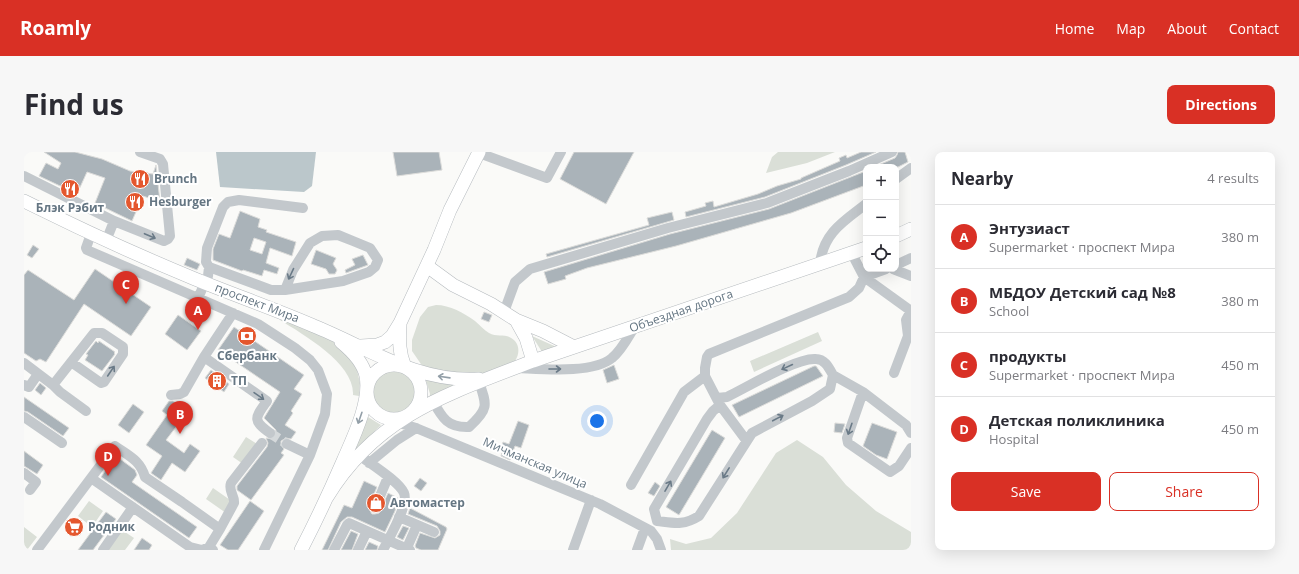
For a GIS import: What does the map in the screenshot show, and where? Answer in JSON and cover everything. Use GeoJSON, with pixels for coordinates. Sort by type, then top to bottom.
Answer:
{"type":"FeatureCollection","features":[{"type":"Feature","properties":{"kind":"main road"},"geometry":{"type":"LineString","coordinates":[[356,345],[372,346],[385,342],[392,336],[400,323],[427,266],[450,210],[479,153]]}},
{"type":"Feature","properties":{"kind":"main road","name":"проспект Мира"},"geometry":{"type":"LineString","coordinates":[[24,201],[106,241],[314,326],[405,368],[429,375],[460,379],[478,379],[496,375]]}},
{"type":"Feature","properties":{"kind":"main road"},"geometry":{"type":"LineString","coordinates":[[899,235],[911,229]]}},
{"type":"Feature","properties":{"kind":"main road","name":"Объездная дорога"},"geometry":{"type":"LineString","coordinates":[[496,375],[635,326],[863,249]]}},
{"type":"Feature","properties":{"kind":"main road"},"geometry":{"type":"LineString","coordinates":[[427,266],[453,285],[516,320],[543,331],[574,347]]}},
{"type":"Feature","properties":{"kind":"main road"},"geometry":{"type":"LineString","coordinates":[[516,320],[526,338],[533,361]]}},
{"type":"Feature","properties":{"kind":"main road"},"geometry":{"type":"LineString","coordinates":[[400,323],[399,347],[405,368]]}},
{"type":"Feature","properties":{"kind":"main road"},"geometry":{"type":"LineString","coordinates":[[314,326],[336,339],[354,354],[364,369],[366,377],[366,395],[371,407],[380,416],[392,421]]}},
{"type":"Feature","properties":{"kind":"main road"},"geometry":{"type":"LineString","coordinates":[[301,550],[327,497],[359,420],[364,404],[366,387],[371,376],[380,369],[390,365],[405,368],[414,374],[418,379],[421,390],[420,401],[414,411],[409,415]]}},
{"type":"Feature","properties":{"kind":"main road"},"geometry":{"type":"LineString","coordinates":[[327,497],[343,474],[364,459],[375,439],[392,421],[409,415],[433,401],[496,375]]}},
{"type":"Feature","properties":{"kind":"street"},"geometry":{"type":"LineString","coordinates":[[24,176],[114,221],[164,241],[170,236],[163,164],[160,159],[140,152]]}},
{"type":"Feature","properties":{"kind":"street"},"geometry":{"type":"LineString","coordinates":[[479,153],[547,178],[561,152]]}},
{"type":"Feature","properties":{"kind":"street"},"geometry":{"type":"LineString","coordinates":[[504,312],[515,282],[530,269],[668,228],[767,202],[849,171],[892,152]]}},
{"type":"Feature","properties":{"kind":"street"},"geometry":{"type":"LineString","coordinates":[[899,177],[911,168]]}},
{"type":"Feature","properties":{"kind":"street"},"geometry":{"type":"LineString","coordinates":[[198,298],[208,276],[209,267],[206,262],[207,248],[223,207],[228,202],[239,200],[304,208]]}},
{"type":"Feature","properties":{"kind":"street"},"geometry":{"type":"LineString","coordinates":[[820,264],[821,253],[826,242],[838,225],[863,206]]}},
{"type":"Feature","properties":{"kind":"street"},"geometry":{"type":"LineString","coordinates":[[106,241],[114,221]]}},
{"type":"Feature","properties":{"kind":"street"},"geometry":{"type":"LineString","coordinates":[[91,234],[86,248],[87,250],[258,324],[295,348],[310,360],[318,370],[327,394],[325,414],[310,455],[264,550]]}},
{"type":"Feature","properties":{"kind":"street"},"geometry":{"type":"LineString","coordinates":[[209,267],[271,290],[285,290],[343,281],[369,272],[375,267],[378,260],[370,248],[338,236],[322,236],[310,243],[293,270],[285,290]]}},
{"type":"Feature","properties":{"kind":"street"},"geometry":{"type":"LineString","coordinates":[[852,254],[864,277],[911,311],[906,320],[908,336],[894,373]]}},
{"type":"Feature","properties":{"kind":"street"},"geometry":{"type":"LineString","coordinates":[[899,264],[911,258]]}},
{"type":"Feature","properties":{"kind":"street"},"geometry":{"type":"LineString","coordinates":[[899,271],[911,276]]}},
{"type":"Feature","properties":{"kind":"street"},"geometry":{"type":"LineString","coordinates":[[746,440],[718,402],[705,376],[707,357],[712,352],[849,296],[859,288],[864,277],[878,272]]}},
{"type":"Feature","properties":{"kind":"street"},"geometry":{"type":"LineString","coordinates":[[261,305],[264,296],[271,290]]}},
{"type":"Feature","properties":{"kind":"street"},"geometry":{"type":"LineString","coordinates":[[171,396],[184,392],[204,357],[234,313]]}},
{"type":"Feature","properties":{"kind":"street"},"geometry":{"type":"LineString","coordinates":[[516,368],[584,368],[600,364],[610,360],[617,353],[635,326]]}},
{"type":"Feature","properties":{"kind":"street"},"geometry":{"type":"LineString","coordinates":[[53,385],[71,362],[94,333],[102,333],[123,347],[123,354],[104,382],[101,383],[71,362]]}},
{"type":"Feature","properties":{"kind":"street"},"geometry":{"type":"LineString","coordinates":[[204,357],[267,401],[257,415],[257,418],[258,425],[270,433]]}},
{"type":"Feature","properties":{"kind":"street"},"geometry":{"type":"LineString","coordinates":[[833,375],[830,389],[812,401],[752,432],[699,516],[689,523],[657,521],[654,509],[718,402],[802,360],[816,358],[824,361],[833,375],[863,392],[906,425],[911,433]]}},
{"type":"Feature","properties":{"kind":"street"},"geometry":{"type":"LineString","coordinates":[[24,363],[86,411]]}},
{"type":"Feature","properties":{"kind":"street"},"geometry":{"type":"LineString","coordinates":[[24,385],[29,387],[38,374]]}},
{"type":"Feature","properties":{"kind":"street"},"geometry":{"type":"LineString","coordinates":[[631,485],[684,392],[705,376]]}},
{"type":"Feature","properties":{"kind":"street"},"geometry":{"type":"LineString","coordinates":[[433,401],[442,418],[454,426],[469,427],[480,416],[486,402],[479,382]]}},
{"type":"Feature","properties":{"kind":"street"},"geometry":{"type":"LineString","coordinates":[[863,392],[846,438],[848,443],[890,472],[899,466],[911,448]]}},
{"type":"Feature","properties":{"kind":"street"},"geometry":{"type":"LineString","coordinates":[[24,417],[62,443]]}},
{"type":"Feature","properties":{"kind":"street","name":"Мичманская улица"},"geometry":{"type":"LineString","coordinates":[[392,421],[416,428],[600,504],[651,531],[657,539],[661,550]]}},
{"type":"Feature","properties":{"kind":"street"},"geometry":{"type":"LineString","coordinates":[[383,550],[404,504],[404,494],[401,488],[364,459],[416,428]]}},
{"type":"Feature","properties":{"kind":"street"},"geometry":{"type":"LineString","coordinates":[[92,478],[190,547],[202,550],[211,549],[234,504],[230,490],[230,483],[262,443]]}},
{"type":"Feature","properties":{"kind":"street"},"geometry":{"type":"LineString","coordinates":[[287,444],[310,455]]}},
{"type":"Feature","properties":{"kind":"street"},"geometry":{"type":"LineString","coordinates":[[37,550],[115,446],[139,462],[145,477],[220,529]]}},
{"type":"Feature","properties":{"kind":"street"},"geometry":{"type":"LineString","coordinates":[[24,474],[36,482],[30,490]]}},
{"type":"Feature","properties":{"kind":"street"},"geometry":{"type":"LineString","coordinates":[[375,508],[388,477]]}},
{"type":"Feature","properties":{"kind":"street"},"geometry":{"type":"LineString","coordinates":[[573,550],[590,500]]}},
{"type":"Feature","properties":{"kind":"street"},"geometry":{"type":"LineString","coordinates":[[103,550],[133,507]]}},
{"type":"Feature","properties":{"kind":"street"},"geometry":{"type":"LineString","coordinates":[[399,517],[434,532]]}},
{"type":"Feature","properties":{"kind":"street"},"geometry":{"type":"LineString","coordinates":[[334,550],[349,523],[408,550],[417,525]]}},
{"type":"Feature","properties":{"kind":"street"},"geometry":{"type":"LineString","coordinates":[[637,550],[645,528]]}},
{"type":"Feature","properties":{"kind":"street"},"geometry":{"type":"LineString","coordinates":[[358,550],[367,531]]}},
{"type":"Feature","properties":{"kind":"shaded area"},"geometry":{"type":"Polygon","coordinates":[[[216,152],[316,152],[312,186],[304,192],[220,187],[216,152]]]}},
{"type":"Feature","properties":{"kind":"shaded area"},"geometry":{"type":"Polygon","coordinates":[[[778,152],[835,152],[807,163],[766,173],[772,157],[778,152]]]}},
{"type":"Feature","properties":{"kind":"shaded area"},"geometry":{"type":"Polygon","coordinates":[[[436,305],[446,306],[462,312],[489,333],[512,338],[517,343],[518,348],[518,354],[515,361],[478,376],[423,367],[412,351],[412,340],[420,317],[428,307],[436,305]]]}},
{"type":"Feature","properties":{"kind":"shaded area"},"geometry":{"type":"Polygon","coordinates":[[[290,319],[337,342],[356,366],[360,383],[359,396],[353,395],[351,383],[346,372],[337,362],[314,342],[280,320],[290,319]]]}},
{"type":"Feature","properties":{"kind":"shaded area"},"geometry":{"type":"Polygon","coordinates":[[[818,332],[822,341],[754,372],[750,361],[818,332]]]}},
{"type":"Feature","properties":{"kind":"shaded area"},"geometry":{"type":"Polygon","coordinates":[[[532,336],[561,349],[544,355],[532,336]]]}},
{"type":"Feature","properties":{"kind":"shaded area"},"geometry":{"type":"Polygon","coordinates":[[[394,369],[407,373],[413,379],[417,392],[413,405],[407,411],[394,415],[381,411],[375,405],[371,392],[375,379],[381,373],[394,369]]]}},
{"type":"Feature","properties":{"kind":"shaded area"},"geometry":{"type":"Polygon","coordinates":[[[425,377],[462,385],[429,400],[430,394],[425,377]]]}},
{"type":"Feature","properties":{"kind":"shaded area"},"geometry":{"type":"Polygon","coordinates":[[[368,417],[381,425],[354,452],[368,417]]]}},
{"type":"Feature","properties":{"kind":"shaded area"},"geometry":{"type":"Polygon","coordinates":[[[246,437],[257,444],[243,464],[233,457],[246,437]]]}},
{"type":"Feature","properties":{"kind":"shaded area"},"geometry":{"type":"Polygon","coordinates":[[[797,440],[823,457],[846,485],[876,511],[911,532],[911,550],[671,550],[670,539],[686,544],[711,538],[737,513],[776,453],[797,440]]]}},
{"type":"Feature","properties":{"kind":"shaded area"},"geometry":{"type":"Polygon","coordinates":[[[213,488],[233,502],[226,513],[206,499],[213,488]]]}},
{"type":"Feature","properties":{"kind":"shaded area"},"geometry":{"type":"Polygon","coordinates":[[[89,501],[103,511],[92,527],[78,516],[89,501]]]}},
{"type":"Feature","properties":{"kind":"shaded area"},"geometry":{"type":"Polygon","coordinates":[[[24,527],[37,537],[27,550],[24,550],[24,527]]]}},
{"type":"Feature","properties":{"kind":"shaded area"},"geometry":{"type":"Polygon","coordinates":[[[122,530],[134,538],[125,550],[107,550],[122,530]]]}},
{"type":"Feature","properties":{"kind":"building"},"geometry":{"type":"Polygon","coordinates":[[[44,152],[75,152],[102,159],[130,171],[153,174],[156,165],[160,202],[143,196],[132,221],[95,203],[105,178],[87,172],[77,194],[39,176],[46,163],[58,169],[61,163],[44,152]]]}},
{"type":"Feature","properties":{"kind":"building"},"geometry":{"type":"Polygon","coordinates":[[[393,152],[439,152],[442,170],[397,176],[393,152]]]}},
{"type":"Feature","properties":{"kind":"building"},"geometry":{"type":"Polygon","coordinates":[[[574,152],[634,152],[606,204],[560,179],[574,152]]]}},
{"type":"Feature","properties":{"kind":"building"},"geometry":{"type":"Polygon","coordinates":[[[861,152],[876,152],[765,197],[686,217],[685,212],[706,206],[705,203],[713,201],[714,207],[758,194],[777,186],[801,179],[840,161],[839,158],[846,155],[847,158],[861,152]]]}},
{"type":"Feature","properties":{"kind":"building"},"geometry":{"type":"Polygon","coordinates":[[[898,152],[905,152],[908,162],[899,166],[899,164],[881,164],[895,158],[898,152]]]}},
{"type":"Feature","properties":{"kind":"building"},"geometry":{"type":"Polygon","coordinates":[[[863,172],[863,186],[791,213],[676,246],[587,268],[565,276],[566,279],[548,284],[544,272],[670,234],[769,209],[863,172]]]}},
{"type":"Feature","properties":{"kind":"building"},"geometry":{"type":"Polygon","coordinates":[[[240,211],[260,219],[258,227],[267,230],[266,232],[296,242],[292,256],[270,248],[266,263],[279,268],[277,274],[264,270],[262,276],[243,270],[242,271],[213,260],[213,249],[219,234],[230,238],[240,211]],[[254,238],[250,250],[262,254],[266,242],[254,238]]]}},
{"type":"Feature","properties":{"kind":"building"},"geometry":{"type":"Polygon","coordinates":[[[672,212],[674,220],[547,257],[546,254],[649,225],[647,218],[672,212]]]}},
{"type":"Feature","properties":{"kind":"building"},"geometry":{"type":"Polygon","coordinates":[[[33,245],[39,249],[32,258],[27,255],[33,245]]]}},
{"type":"Feature","properties":{"kind":"building"},"geometry":{"type":"Polygon","coordinates":[[[316,250],[336,258],[333,264],[337,270],[335,274],[329,274],[326,269],[311,264],[316,250]]]}},
{"type":"Feature","properties":{"kind":"building"},"geometry":{"type":"Polygon","coordinates":[[[363,255],[368,265],[346,273],[345,270],[355,265],[352,259],[363,255]]]}},
{"type":"Feature","properties":{"kind":"building"},"geometry":{"type":"Polygon","coordinates":[[[187,258],[200,264],[197,270],[184,265],[187,258]]]}},
{"type":"Feature","properties":{"kind":"building"},"geometry":{"type":"Polygon","coordinates":[[[95,269],[151,307],[131,336],[84,304],[46,362],[40,359],[36,361],[24,353],[24,275],[28,270],[74,300],[95,269]]]}},
{"type":"Feature","properties":{"kind":"building"},"geometry":{"type":"Polygon","coordinates":[[[484,312],[492,315],[489,322],[481,319],[484,312]]]}},
{"type":"Feature","properties":{"kind":"building"},"geometry":{"type":"Polygon","coordinates":[[[178,315],[201,331],[187,350],[165,334],[178,315]]]}},
{"type":"Feature","properties":{"kind":"building"},"geometry":{"type":"Polygon","coordinates":[[[234,327],[304,375],[294,389],[302,394],[291,411],[293,413],[285,425],[296,432],[291,439],[286,438],[281,441],[281,445],[284,449],[281,453],[284,455],[251,500],[237,490],[237,486],[267,447],[268,443],[266,438],[272,439],[275,437],[276,430],[264,418],[280,392],[218,350],[234,327]]]}},
{"type":"Feature","properties":{"kind":"building"},"geometry":{"type":"Polygon","coordinates":[[[96,341],[98,343],[99,341],[115,352],[102,371],[85,360],[88,355],[86,354],[96,341]]]}},
{"type":"Feature","properties":{"kind":"building"},"geometry":{"type":"Polygon","coordinates":[[[614,365],[619,379],[607,383],[603,370],[614,365]]]}},
{"type":"Feature","properties":{"kind":"building"},"geometry":{"type":"Polygon","coordinates":[[[816,366],[823,376],[739,417],[732,405],[816,366]]]}},
{"type":"Feature","properties":{"kind":"building","name":"ТП"},"geometry":{"type":"Polygon","coordinates":[[[211,370],[229,384],[224,392],[205,378],[211,370]]]}},
{"type":"Feature","properties":{"kind":"building"},"geometry":{"type":"Polygon","coordinates":[[[40,383],[46,388],[41,395],[35,390],[40,383]]]}},
{"type":"Feature","properties":{"kind":"building"},"geometry":{"type":"Polygon","coordinates":[[[24,397],[69,428],[63,436],[28,412],[24,411],[24,397]]]}},
{"type":"Feature","properties":{"kind":"building"},"geometry":{"type":"Polygon","coordinates":[[[169,401],[173,401],[192,415],[184,427],[179,423],[166,440],[184,453],[190,444],[200,451],[185,472],[172,463],[161,480],[151,473],[162,456],[146,445],[167,415],[162,411],[169,401]]]}},
{"type":"Feature","properties":{"kind":"building"},"geometry":{"type":"Polygon","coordinates":[[[133,404],[144,412],[129,433],[118,425],[133,404]]]}},
{"type":"Feature","properties":{"kind":"building"},"geometry":{"type":"Polygon","coordinates":[[[518,421],[529,425],[521,448],[515,446],[510,460],[501,456],[502,452],[500,451],[503,442],[509,444],[518,421]]]}},
{"type":"Feature","properties":{"kind":"building"},"geometry":{"type":"Polygon","coordinates":[[[835,423],[845,424],[842,433],[834,432],[835,423]]]}},
{"type":"Feature","properties":{"kind":"building"},"geometry":{"type":"Polygon","coordinates":[[[872,423],[897,432],[887,459],[876,455],[863,446],[872,423]]]}},
{"type":"Feature","properties":{"kind":"building"},"geometry":{"type":"Polygon","coordinates":[[[712,430],[725,438],[679,515],[666,507],[712,430]]]}},
{"type":"Feature","properties":{"kind":"building"},"geometry":{"type":"Polygon","coordinates":[[[24,451],[43,465],[37,474],[24,466],[24,451]]]}},
{"type":"Feature","properties":{"kind":"building"},"geometry":{"type":"Polygon","coordinates":[[[116,456],[135,470],[137,475],[132,482],[197,527],[189,538],[101,477],[116,456]]]}},
{"type":"Feature","properties":{"kind":"building"},"geometry":{"type":"Polygon","coordinates":[[[420,478],[427,483],[421,491],[414,486],[420,478]]]}},
{"type":"Feature","properties":{"kind":"building"},"geometry":{"type":"Polygon","coordinates":[[[364,481],[377,487],[369,506],[372,514],[379,513],[388,493],[398,498],[395,511],[385,532],[352,517],[347,517],[341,522],[328,550],[322,550],[344,505],[352,508],[364,481]]]}},
{"type":"Feature","properties":{"kind":"building"},"geometry":{"type":"Polygon","coordinates":[[[655,482],[660,486],[654,496],[648,493],[655,482]]]}},
{"type":"Feature","properties":{"kind":"building"},"geometry":{"type":"Polygon","coordinates":[[[250,501],[264,511],[238,550],[228,550],[220,545],[250,501]]]}},
{"type":"Feature","properties":{"kind":"building"},"geometry":{"type":"Polygon","coordinates":[[[410,508],[446,527],[447,529],[438,550],[421,550],[416,548],[415,546],[420,533],[435,538],[440,535],[440,531],[437,526],[408,514],[410,508]]]}},
{"type":"Feature","properties":{"kind":"building"},"geometry":{"type":"Polygon","coordinates":[[[106,512],[116,519],[93,550],[78,550],[106,512]]]}},
{"type":"Feature","properties":{"kind":"building"},"geometry":{"type":"Polygon","coordinates":[[[78,524],[80,535],[70,536],[69,525],[78,524]]]}},
{"type":"Feature","properties":{"kind":"building"},"geometry":{"type":"Polygon","coordinates":[[[403,526],[409,528],[403,540],[397,537],[403,526]]]}},
{"type":"Feature","properties":{"kind":"building"},"geometry":{"type":"Polygon","coordinates":[[[351,531],[358,534],[352,550],[341,550],[351,531]]]}},
{"type":"Feature","properties":{"kind":"building"},"geometry":{"type":"Polygon","coordinates":[[[142,538],[152,545],[149,550],[134,550],[142,538]]]}},
{"type":"Feature","properties":{"kind":"building"},"geometry":{"type":"Polygon","coordinates":[[[369,542],[378,546],[377,550],[365,550],[369,542]]]}},
{"type":"Feature","properties":{"kind":"tunnel"},"geometry":{"type":"LineString","coordinates":[[270,433],[287,444]]}},
{"type":"Feature","properties":{"kind":"place","name":"Brunch"},"geometry":{"type":"Point","coordinates":[140,179]}},
{"type":"Feature","properties":{"kind":"place","name":"Блэк Рэбит"},"geometry":{"type":"Point","coordinates":[70,189]}},
{"type":"Feature","properties":{"kind":"place","name":"Hesburger"},"geometry":{"type":"Point","coordinates":[135,202]}},
{"type":"Feature","properties":{"kind":"place","name":"продукты"},"geometry":{"type":"Point","coordinates":[126,304]}},
{"type":"Feature","properties":{"kind":"place","name":"Энтузиаст"},"geometry":{"type":"Point","coordinates":[198,330]}},
{"type":"Feature","properties":{"kind":"place","name":"Сбербанк"},"geometry":{"type":"Point","coordinates":[247,336]}},
{"type":"Feature","properties":{"kind":"place","name":"ТП"},"geometry":{"type":"Point","coordinates":[217,381]}},
{"type":"Feature","properties":{"kind":"place","name":"МБДОУ Детский сад №8"},"geometry":{"type":"Point","coordinates":[180,434]}},
{"type":"Feature","properties":{"kind":"place","name":"Детская поликлиника"},"geometry":{"type":"Point","coordinates":[108,476]}},
{"type":"Feature","properties":{"kind":"place","name":"Автомастер"},"geometry":{"type":"Point","coordinates":[376,503]}},
{"type":"Feature","properties":{"kind":"place","name":"Родник"},"geometry":{"type":"Point","coordinates":[74,527]}}]}
